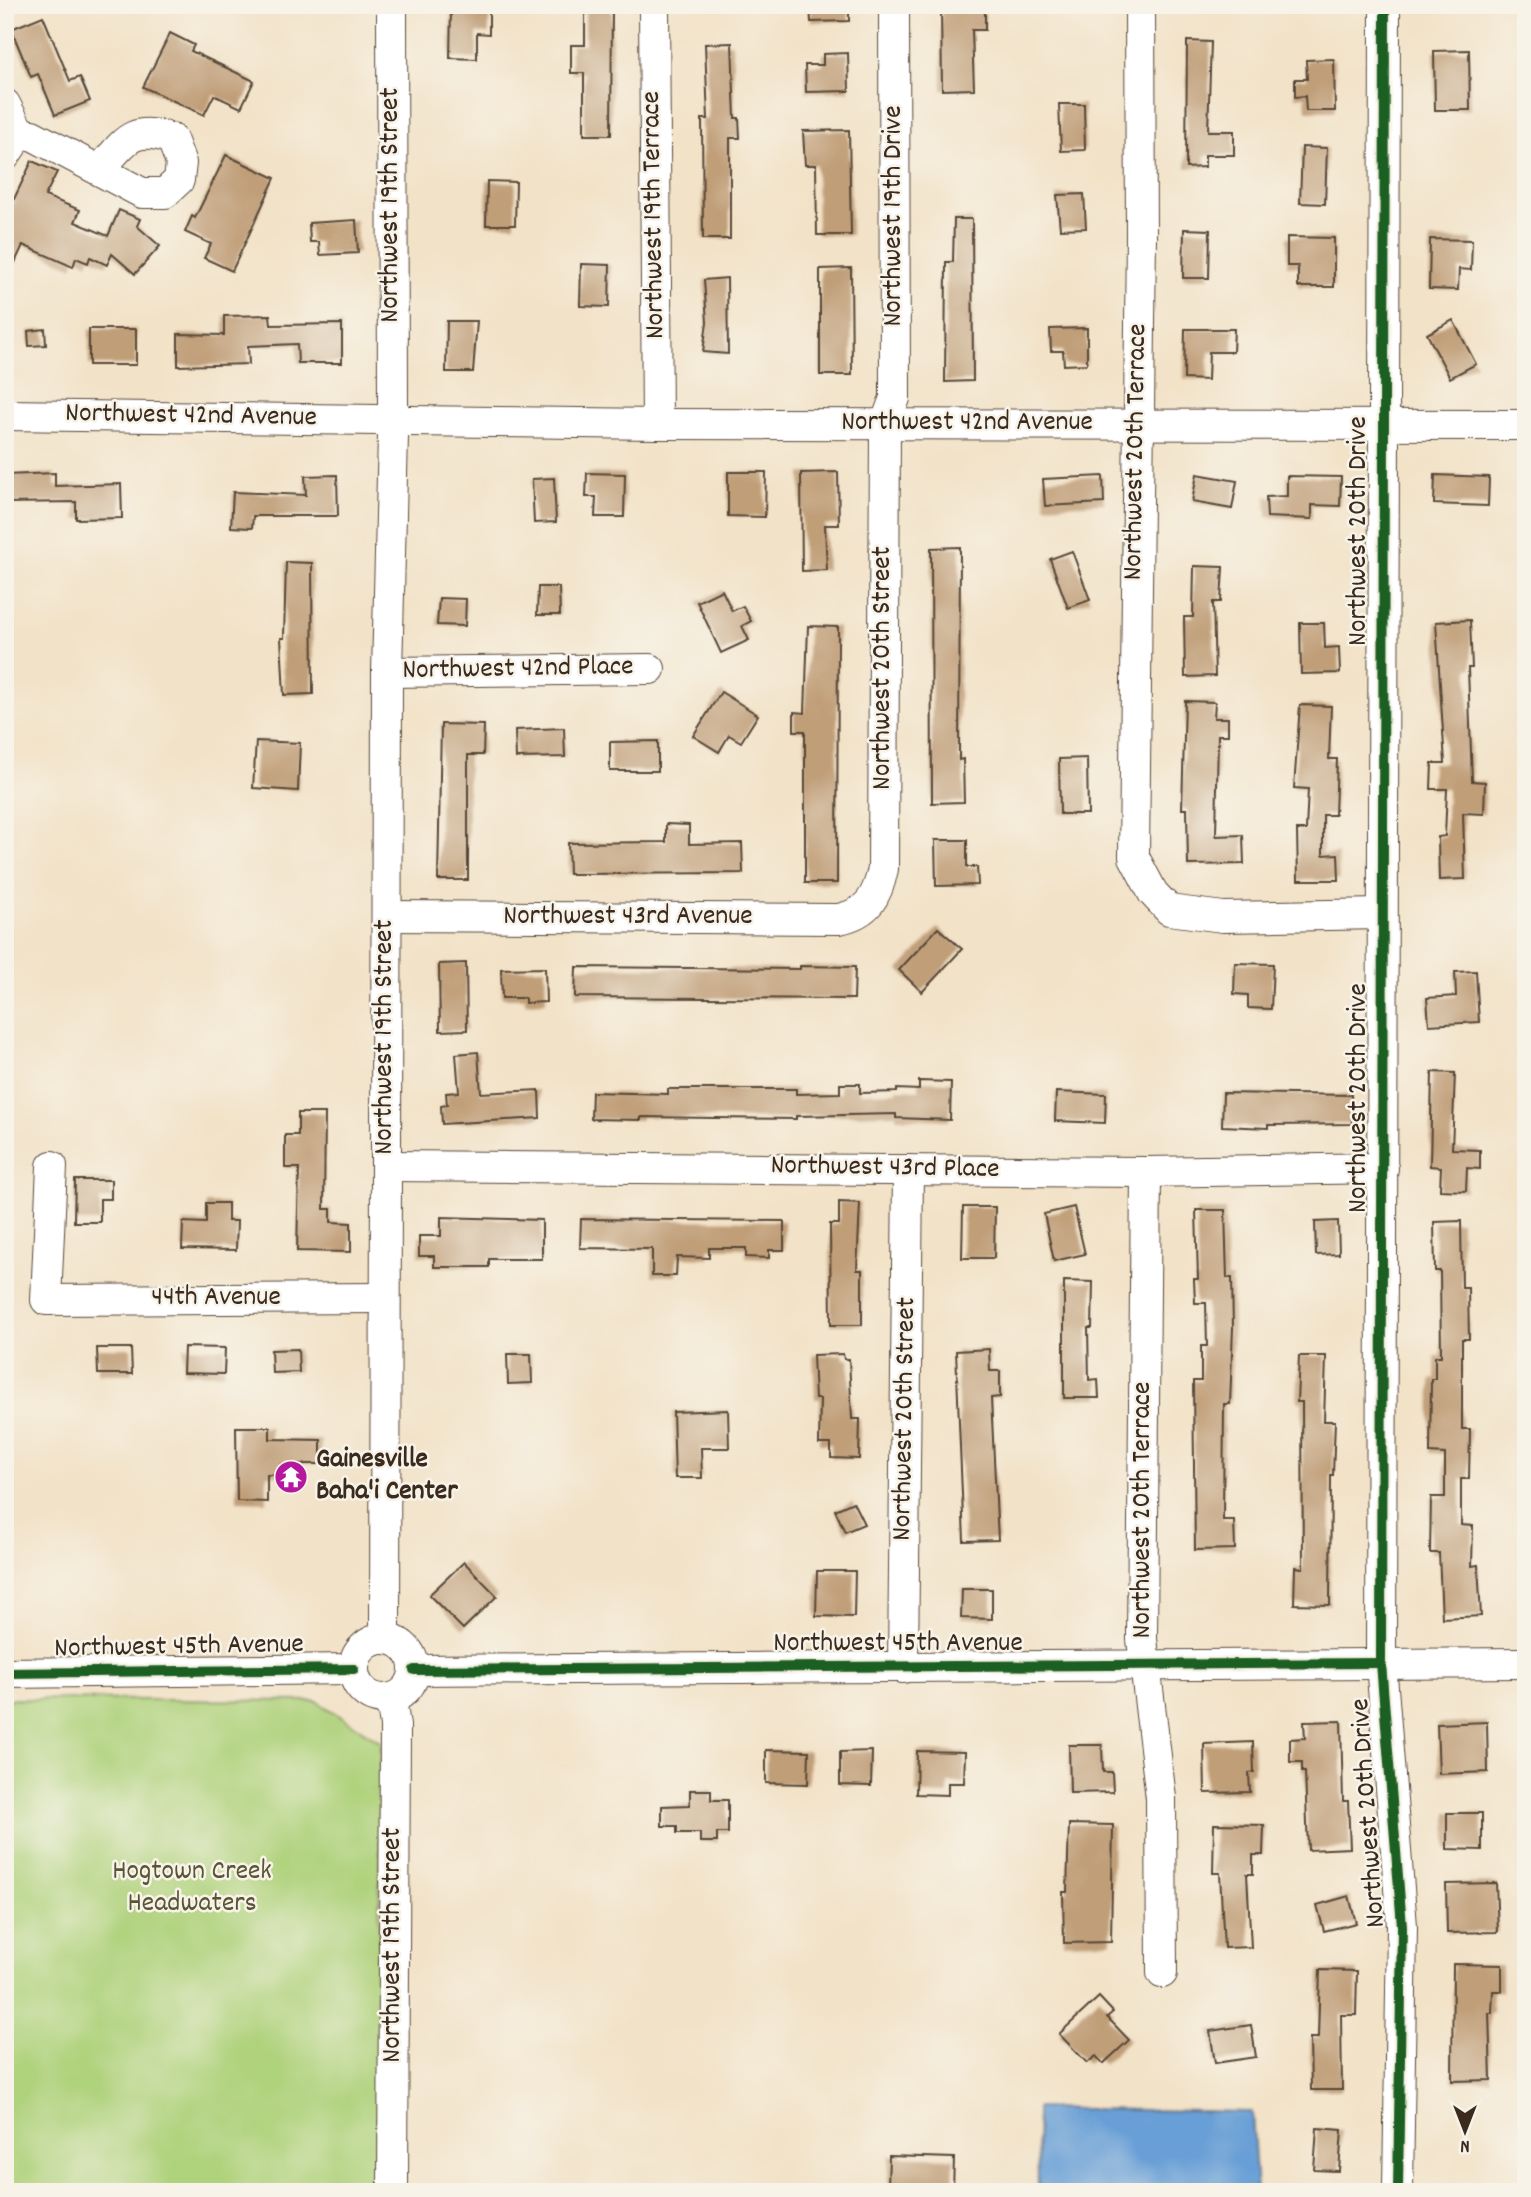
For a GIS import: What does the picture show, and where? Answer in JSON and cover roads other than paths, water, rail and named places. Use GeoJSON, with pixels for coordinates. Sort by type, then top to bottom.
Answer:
{"type":"FeatureCollection","features":[{"type":"Feature","properties":{"kind":"street","name":"Northwest 19th Street"},"geometry":{"type":"LineString","coordinates":[[385,1639],[387,672],[393,420],[391,5]]}},
{"type":"Feature","properties":{"kind":"street","name":"Northwest 19th Terrace"},"geometry":{"type":"LineString","coordinates":[[654,5],[657,424]]}},
{"type":"Feature","properties":{"kind":"street","name":"Northwest 19th Drive"},"geometry":{"type":"LineString","coordinates":[[885,425],[895,398],[894,5]]}},
{"type":"Feature","properties":{"kind":"street","name":"Northwest 20th Terrace"},"geometry":{"type":"LineString","coordinates":[[1140,5],[1141,235],[1133,857],[1153,893],[1169,910],[1223,917],[1381,914]]}},
{"type":"Feature","properties":{"kind":"street","name":"Northwest 20th Drive"},"geometry":{"type":"LineString","coordinates":[[1385,5],[1381,1663],[1402,1926],[1398,2189]]}},
{"type":"Feature","properties":{"kind":"street"},"geometry":{"type":"LineString","coordinates":[[5,104],[13,145],[32,135],[100,170]]}},
{"type":"Feature","properties":{"kind":"street","name":"Northwest 42nd Avenue"},"geometry":{"type":"LineString","coordinates":[[5,415],[657,424],[1526,425]]}},
{"type":"Feature","properties":{"kind":"street","name":"Northwest 20th Street"},"geometry":{"type":"LineString","coordinates":[[867,908],[879,890],[883,869],[885,425]]}},
{"type":"Feature","properties":{"kind":"street","name":"Northwest 42nd Place"},"geometry":{"type":"LineString","coordinates":[[387,672],[650,669]]}},
{"type":"Feature","properties":{"kind":"street","name":"Northwest 43rd Avenue"},"geometry":{"type":"LineString","coordinates":[[387,916],[839,919],[867,908]]}},
{"type":"Feature","properties":{"kind":"street","name":"44th Avenue"},"geometry":{"type":"LineString","coordinates":[[52,1166],[46,1300],[385,1298]]}},
{"type":"Feature","properties":{"kind":"street","name":"Northwest 43rd Place"},"geometry":{"type":"LineString","coordinates":[[386,1166],[1146,1172],[1383,1168]]}},
{"type":"Feature","properties":{"kind":"street","name":"Northwest 20th Street"},"geometry":{"type":"LineString","coordinates":[[903,1668],[908,1170]]}},
{"type":"Feature","properties":{"kind":"street","name":"Northwest 20th Terrace"},"geometry":{"type":"LineString","coordinates":[[1146,1172],[1142,1639],[1161,1798],[1162,1973]]}},
{"type":"Feature","properties":{"kind":"street"},"geometry":{"type":"LineString","coordinates":[[385,1639],[406,1648],[414,1670],[405,1691],[391,1699],[372,1697],[362,1690],[354,1669],[363,1648],[385,1639]]}},
{"type":"Feature","properties":{"kind":"street","name":"Northwest 45th Avenue"},"geometry":{"type":"LineString","coordinates":[[414,1670],[1526,1663]]}},
{"type":"Feature","properties":{"kind":"street","name":"Northwest 45th Avenue"},"geometry":{"type":"LineString","coordinates":[[5,1673],[354,1669]]}},
{"type":"Feature","properties":{"kind":"street","name":"Northwest 19th Street"},"geometry":{"type":"LineString","coordinates":[[391,1699],[396,1726],[393,2192]]}},
{"type":"Feature","properties":{"kind":"water"},"geometry":{"type":"Polygon","coordinates":[[[1037,2108],[1252,2112],[1257,2192],[1038,2192],[1037,2108]]]}},
{"type":"Feature","properties":{"kind":"place","name":"Gainesville Baha'i Center"},"geometry":{"type":"Point","coordinates":[291,1477]}},
{"type":"Feature","properties":{"kind":"park label","name":"Hogtown Creek Headwaters"},"geometry":{"type":"Point","coordinates":[192,1889]}}]}
